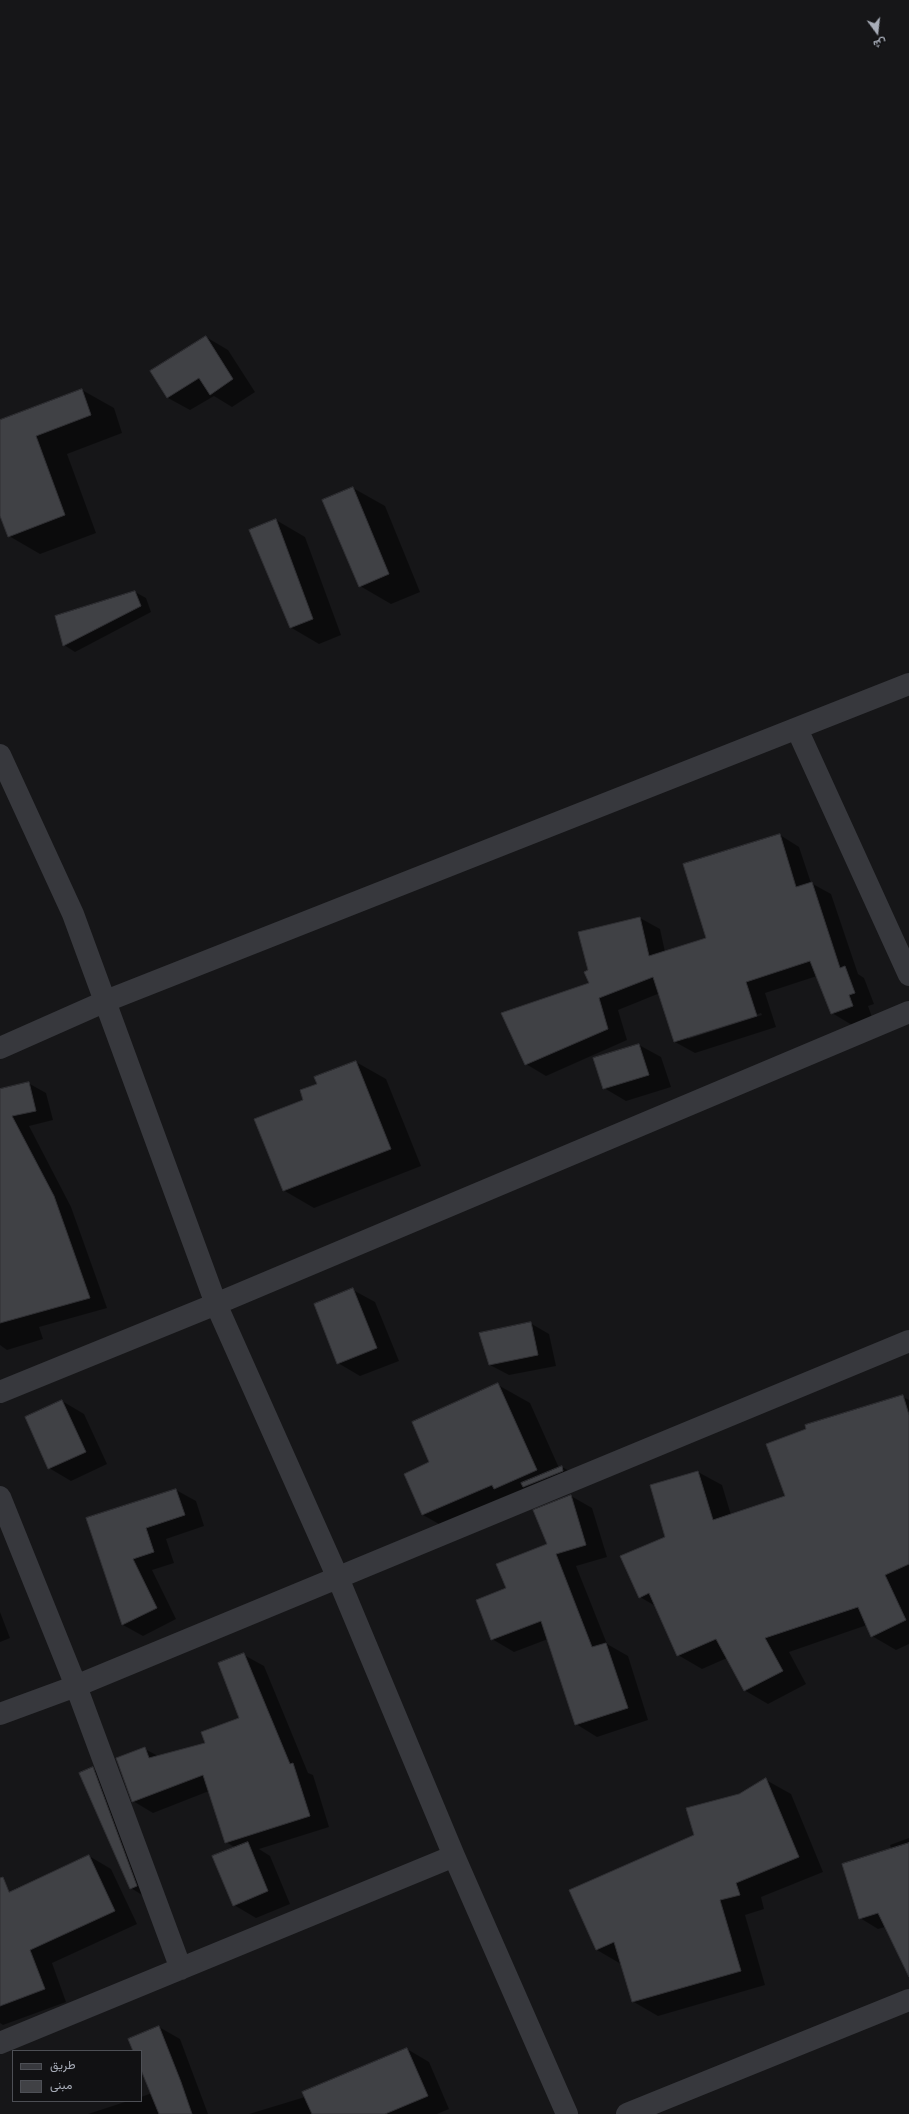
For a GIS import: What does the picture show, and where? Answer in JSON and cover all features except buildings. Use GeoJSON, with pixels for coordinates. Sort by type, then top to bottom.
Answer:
{"type":"FeatureCollection","features":[{"type":"Feature","properties":{"kind":"street"},"geometry":{"type":"LineString","coordinates":[[0,1048],[106,1001],[909,684]]}},
{"type":"Feature","properties":{"kind":"street"},"geometry":{"type":"LineString","coordinates":[[797,728],[909,975]]}},
{"type":"Feature","properties":{"kind":"street"},"geometry":{"type":"LineString","coordinates":[[0,755],[73,914],[216,1304],[338,1578],[454,1856],[567,2114]]}},
{"type":"Feature","properties":{"kind":"street"},"geometry":{"type":"LineString","coordinates":[[0,1392],[216,1304],[909,1012]]}},
{"type":"Feature","properties":{"kind":"street"},"geometry":{"type":"LineString","coordinates":[[0,1714],[76,1686],[909,1341]]}},
{"type":"Feature","properties":{"kind":"street"},"geometry":{"type":"LineString","coordinates":[[0,1498],[76,1686],[181,1969]]}},
{"type":"Feature","properties":{"kind":"street"},"geometry":{"type":"LineString","coordinates":[[0,2043],[454,1856]]}},
{"type":"Feature","properties":{"kind":"street"},"geometry":{"type":"LineString","coordinates":[[627,2114],[909,2000]]}}]}
